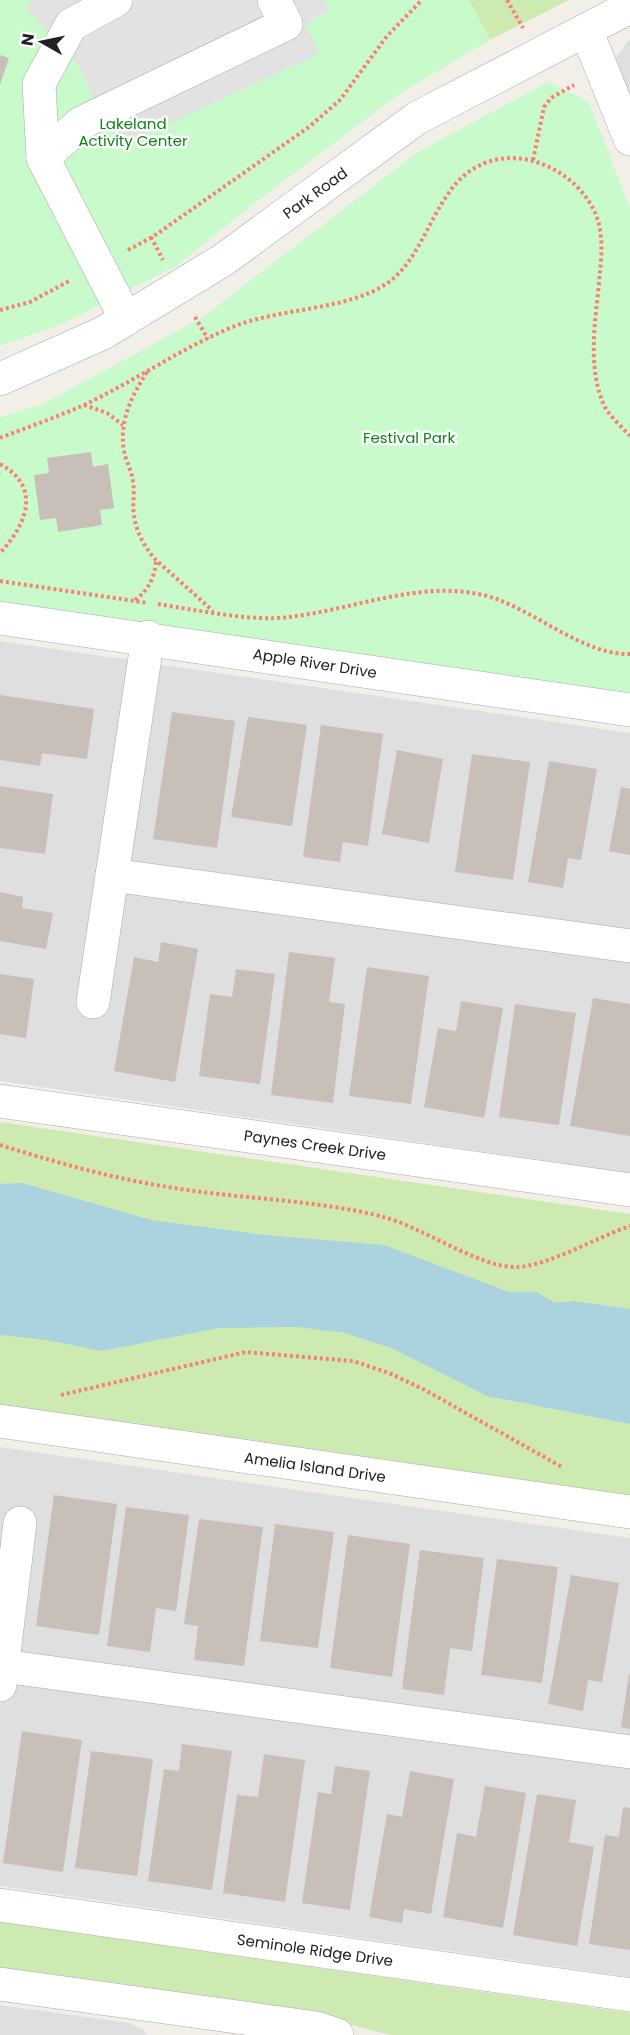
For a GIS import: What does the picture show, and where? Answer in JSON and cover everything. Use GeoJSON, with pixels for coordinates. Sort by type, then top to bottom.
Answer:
{"type":"FeatureCollection","features":[{"type":"Feature","properties":{"kind":"street"},"geometry":{"type":"LineString","coordinates":[[116,0],[71,24],[39,84],[43,158],[126,319]]}},
{"type":"Feature","properties":{"kind":"street"},"geometry":{"type":"LineString","coordinates":[[43,158],[81,123],[286,24],[274,0]]}},
{"type":"Feature","properties":{"kind":"street","name":"Park Road"},"geometry":{"type":"LineString","coordinates":[[0,379],[103,333],[223,260],[417,118],[630,7]]}},
{"type":"Feature","properties":{"kind":"street"},"geometry":{"type":"LineString","coordinates":[[586,30],[630,139]]}},
{"type":"Feature","properties":{"kind":"street","name":"Apple River Drive"},"geometry":{"type":"LineString","coordinates":[[0,618],[630,710]]}},
{"type":"Feature","properties":{"kind":"street"},"geometry":{"type":"LineString","coordinates":[[93,1002],[148,638]]}},
{"type":"Feature","properties":{"kind":"street"},"geometry":{"type":"LineString","coordinates":[[112,875],[630,946]]}},
{"type":"Feature","properties":{"kind":"street","name":"Paynes Creek Drive"},"geometry":{"type":"LineString","coordinates":[[0,1101],[630,1190]]}},
{"type":"Feature","properties":{"kind":"street","name":"Amelia Island Drive"},"geometry":{"type":"LineString","coordinates":[[0,1421],[630,1512]]}},
{"type":"Feature","properties":{"kind":"street"},"geometry":{"type":"LineString","coordinates":[[20,1523],[1,1676],[630,1752]]}},
{"type":"Feature","properties":{"kind":"street","name":"Seminole Ridge Drive"},"geometry":{"type":"LineString","coordinates":[[0,1905],[630,1995]]}},
{"type":"Feature","properties":{"kind":"street"},"geometry":{"type":"LineString","coordinates":[[0,1984],[187,2023],[316,2028],[338,2035]]}},
{"type":"Feature","properties":{"kind":"path"},"geometry":{"type":"LineString","coordinates":[[0,310],[30,302],[154,236],[309,127],[340,100],[387,36],[422,0]]}},
{"type":"Feature","properties":{"kind":"path"},"geometry":{"type":"LineString","coordinates":[[533,160],[544,107],[551,98],[602,70]]}},
{"type":"Feature","properties":{"kind":"path"},"geometry":{"type":"LineString","coordinates":[[0,438],[84,405],[234,326],[264,316],[351,299],[385,285],[406,265],[461,178],[491,161],[504,158],[533,160],[557,172],[575,185],[596,215],[601,233],[601,260],[594,333],[597,384],[603,405],[630,436]]}},
{"type":"Feature","properties":{"kind":"path"},"geometry":{"type":"LineString","coordinates":[[147,372],[130,399],[123,425],[124,451],[133,482],[133,514],[142,540],[156,560],[214,611]]}},
{"type":"Feature","properties":{"kind":"path"},"geometry":{"type":"LineString","coordinates":[[84,405],[107,413],[123,425]]}},
{"type":"Feature","properties":{"kind":"path"},"geometry":{"type":"LineString","coordinates":[[0,464],[14,471],[20,479],[26,493],[26,509],[22,523],[0,553]]}},
{"type":"Feature","properties":{"kind":"path"},"geometry":{"type":"LineString","coordinates":[[134,601],[142,595],[152,580],[156,560]]}},
{"type":"Feature","properties":{"kind":"path"},"geometry":{"type":"LineString","coordinates":[[0,581],[134,601],[287,618],[388,598],[458,591],[502,600],[586,643],[608,651],[630,654]]}},
{"type":"Feature","properties":{"kind":"path"},"geometry":{"type":"LineString","coordinates":[[0,1146],[89,1170],[168,1187],[339,1207],[382,1216],[421,1230],[498,1266],[517,1267],[542,1262],[630,1226]]}},
{"type":"Feature","properties":{"kind":"path"},"geometry":{"type":"LineString","coordinates":[[60,1395],[246,1352],[353,1361],[389,1373],[425,1390],[564,1468]]}},
{"type":"Feature","properties":{"kind":"shaded area"},"geometry":{"type":"Polygon","coordinates":[[[32,0],[324,0],[329,9],[306,25],[319,53],[124,145],[115,124],[106,129],[80,67],[25,6],[32,0]]]}},
{"type":"Feature","properties":{"kind":"shaded area"},"geometry":{"type":"Polygon","coordinates":[[[630,39],[630,107],[616,72],[617,56],[630,39]]]}},
{"type":"Feature","properties":{"kind":"shaded area"},"geometry":{"type":"Polygon","coordinates":[[[0,641],[630,733],[630,1173],[0,1081],[0,641]]]}},
{"type":"Feature","properties":{"kind":"shaded area"},"geometry":{"type":"Polygon","coordinates":[[[0,1447],[630,1538],[630,1977],[0,1886],[0,1447]]]}},
{"type":"Feature","properties":{"kind":"shaded area"},"geometry":{"type":"Polygon","coordinates":[[[0,2005],[129,2023],[144,2030],[147,2035],[0,2035],[0,2005]]]}},
{"type":"Feature","properties":{"kind":"green space","name":"Lakeland Activity Center"},"geometry":{"type":"Polygon","coordinates":[[[0,0],[469,0],[490,40],[399,94],[252,205],[176,266],[62,324],[0,346],[0,0]]]}},
{"type":"Feature","properties":{"kind":"green space"},"geometry":{"type":"Polygon","coordinates":[[[469,0],[569,0],[490,40],[469,0]]]}},
{"type":"Feature","properties":{"kind":"green space","name":"Festival Park"},"geometry":{"type":"Polygon","coordinates":[[[548,82],[588,101],[630,208],[630,693],[0,603],[0,417],[43,404],[203,317],[418,152],[548,82]]]}},
{"type":"Feature","properties":{"kind":"green space"},"geometry":{"type":"Polygon","coordinates":[[[0,1122],[630,1214],[630,1498],[0,1407],[0,1122]]]}},
{"type":"Feature","properties":{"kind":"green space"},"geometry":{"type":"Polygon","coordinates":[[[0,1922],[630,2013],[630,2035],[391,2035],[295,2011],[0,1969],[0,1922]]]}},
{"type":"Feature","properties":{"kind":"water"},"geometry":{"type":"Polygon","coordinates":[[[22,1183],[151,1220],[266,1235],[384,1245],[509,1292],[537,1292],[555,1303],[574,1301],[630,1309],[630,1424],[487,1396],[391,1348],[345,1333],[297,1327],[219,1328],[102,1351],[47,1340],[0,1335],[0,1184],[22,1183]]]}},
{"type":"Feature","properties":{"kind":"building"},"geometry":{"type":"Polygon","coordinates":[[[0,55],[9,58],[0,85],[0,55]]]}},
{"type":"Feature","properties":{"kind":"building"},"geometry":{"type":"Polygon","coordinates":[[[91,452],[93,467],[108,464],[114,508],[100,510],[102,525],[58,532],[56,518],[40,520],[34,475],[49,473],[47,458],[91,452]]]}},
{"type":"Feature","properties":{"kind":"building"},"geometry":{"type":"Polygon","coordinates":[[[0,695],[94,709],[87,759],[42,753],[40,766],[0,760],[0,695]]]}},
{"type":"Feature","properties":{"kind":"building"},"geometry":{"type":"Polygon","coordinates":[[[172,712],[235,721],[217,848],[153,839],[172,712]]]}},
{"type":"Feature","properties":{"kind":"building"},"geometry":{"type":"Polygon","coordinates":[[[248,717],[307,725],[292,826],[231,817],[248,717]]]}},
{"type":"Feature","properties":{"kind":"building"},"geometry":{"type":"Polygon","coordinates":[[[321,725],[383,734],[368,846],[343,842],[340,862],[303,857],[321,725]]]}},
{"type":"Feature","properties":{"kind":"building"},"geometry":{"type":"Polygon","coordinates":[[[397,750],[443,759],[429,843],[382,834],[397,750]]]}},
{"type":"Feature","properties":{"kind":"building"},"geometry":{"type":"Polygon","coordinates":[[[472,754],[530,762],[513,880],[455,872],[472,754]]]}},
{"type":"Feature","properties":{"kind":"building"},"geometry":{"type":"Polygon","coordinates":[[[549,761],[597,769],[581,860],[568,858],[563,888],[528,882],[549,761]]]}},
{"type":"Feature","properties":{"kind":"building"},"geometry":{"type":"Polygon","coordinates":[[[0,786],[53,794],[45,854],[0,848],[0,786]]]}},
{"type":"Feature","properties":{"kind":"building"},"geometry":{"type":"Polygon","coordinates":[[[621,787],[630,789],[630,855],[609,851],[621,787]]]}},
{"type":"Feature","properties":{"kind":"building"},"geometry":{"type":"Polygon","coordinates":[[[0,892],[23,897],[22,908],[53,913],[46,949],[0,941],[0,892]]]}},
{"type":"Feature","properties":{"kind":"building"},"geometry":{"type":"Polygon","coordinates":[[[161,942],[198,949],[175,1082],[114,1071],[134,957],[158,962],[161,942]]]}},
{"type":"Feature","properties":{"kind":"building"},"geometry":{"type":"Polygon","coordinates":[[[289,952],[335,958],[329,1002],[345,1004],[333,1103],[271,1095],[289,952]]]}},
{"type":"Feature","properties":{"kind":"building"},"geometry":{"type":"Polygon","coordinates":[[[367,967],[429,976],[411,1104],[349,1096],[367,967]]]}},
{"type":"Feature","properties":{"kind":"building"},"geometry":{"type":"Polygon","coordinates":[[[236,969],[275,974],[260,1084],[199,1076],[210,994],[232,997],[236,969]]]}},
{"type":"Feature","properties":{"kind":"building"},"geometry":{"type":"Polygon","coordinates":[[[0,974],[34,979],[26,1038],[0,1034],[0,974]]]}},
{"type":"Feature","properties":{"kind":"building"},"geometry":{"type":"Polygon","coordinates":[[[593,998],[630,1004],[630,1136],[570,1126],[593,998]]]}},
{"type":"Feature","properties":{"kind":"building"},"geometry":{"type":"Polygon","coordinates":[[[461,1001],[503,1008],[484,1118],[424,1107],[438,1028],[456,1031],[461,1001]]]}},
{"type":"Feature","properties":{"kind":"building"},"geometry":{"type":"Polygon","coordinates":[[[515,1004],[576,1013],[559,1125],[499,1117],[515,1004]]]}},
{"type":"Feature","properties":{"kind":"building"},"geometry":{"type":"Polygon","coordinates":[[[54,1495],[117,1504],[99,1635],[36,1626],[54,1495]]]}},
{"type":"Feature","properties":{"kind":"building"},"geometry":{"type":"Polygon","coordinates":[[[126,1507],[189,1515],[176,1611],[156,1608],[150,1652],[107,1646],[126,1507]]]}},
{"type":"Feature","properties":{"kind":"building"},"geometry":{"type":"Polygon","coordinates":[[[199,1519],[263,1527],[244,1666],[194,1660],[198,1626],[184,1624],[199,1519]]]}},
{"type":"Feature","properties":{"kind":"building"},"geometry":{"type":"Polygon","coordinates":[[[275,1524],[334,1532],[318,1648],[260,1641],[275,1524]]]}},
{"type":"Feature","properties":{"kind":"building"},"geometry":{"type":"Polygon","coordinates":[[[348,1535],[410,1544],[392,1677],[330,1668],[348,1535]]]}},
{"type":"Feature","properties":{"kind":"building"},"geometry":{"type":"Polygon","coordinates":[[[420,1550],[484,1558],[472,1651],[450,1648],[444,1695],[402,1689],[420,1550]]]}},
{"type":"Feature","properties":{"kind":"building"},"geometry":{"type":"Polygon","coordinates":[[[497,1559],[558,1567],[542,1683],[481,1675],[497,1559]]]}},
{"type":"Feature","properties":{"kind":"building"},"geometry":{"type":"Polygon","coordinates":[[[571,1575],[619,1583],[602,1682],[588,1680],[583,1711],[548,1704],[571,1575]]]}},
{"type":"Feature","properties":{"kind":"building"},"geometry":{"type":"Polygon","coordinates":[[[630,1674],[630,1729],[621,1727],[630,1674]]]}},
{"type":"Feature","properties":{"kind":"building"},"geometry":{"type":"Polygon","coordinates":[[[22,1731],[82,1740],[63,1872],[3,1863],[22,1731]]]}},
{"type":"Feature","properties":{"kind":"building"},"geometry":{"type":"Polygon","coordinates":[[[182,1744],[232,1751],[212,1890],[148,1881],[164,1769],[179,1771],[182,1744]]]}},
{"type":"Feature","properties":{"kind":"building"},"geometry":{"type":"Polygon","coordinates":[[[91,1751],[153,1759],[137,1876],[75,1868],[91,1751]]]}},
{"type":"Feature","properties":{"kind":"building"},"geometry":{"type":"Polygon","coordinates":[[[264,1754],[305,1760],[285,1902],[223,1893],[237,1795],[258,1797],[264,1754]]]}},
{"type":"Feature","properties":{"kind":"building"},"geometry":{"type":"Polygon","coordinates":[[[335,1766],[370,1771],[350,1910],[302,1903],[318,1792],[331,1794],[335,1766]]]}},
{"type":"Feature","properties":{"kind":"building"},"geometry":{"type":"Polygon","coordinates":[[[410,1771],[454,1779],[431,1914],[404,1909],[402,1923],[369,1917],[387,1814],[402,1817],[410,1771]]]}},
{"type":"Feature","properties":{"kind":"building"},"geometry":{"type":"Polygon","coordinates":[[[485,1786],[526,1793],[503,1928],[443,1917],[457,1833],[476,1837],[485,1786]]]}},
{"type":"Feature","properties":{"kind":"building"},"geometry":{"type":"Polygon","coordinates":[[[537,1794],[576,1800],[569,1842],[594,1847],[577,1946],[513,1935],[537,1794]]]}},
{"type":"Feature","properties":{"kind":"building"},"geometry":{"type":"Polygon","coordinates":[[[623,1807],[630,1808],[630,1950],[589,1944],[605,1835],[619,1837],[623,1807]]]}}]}
